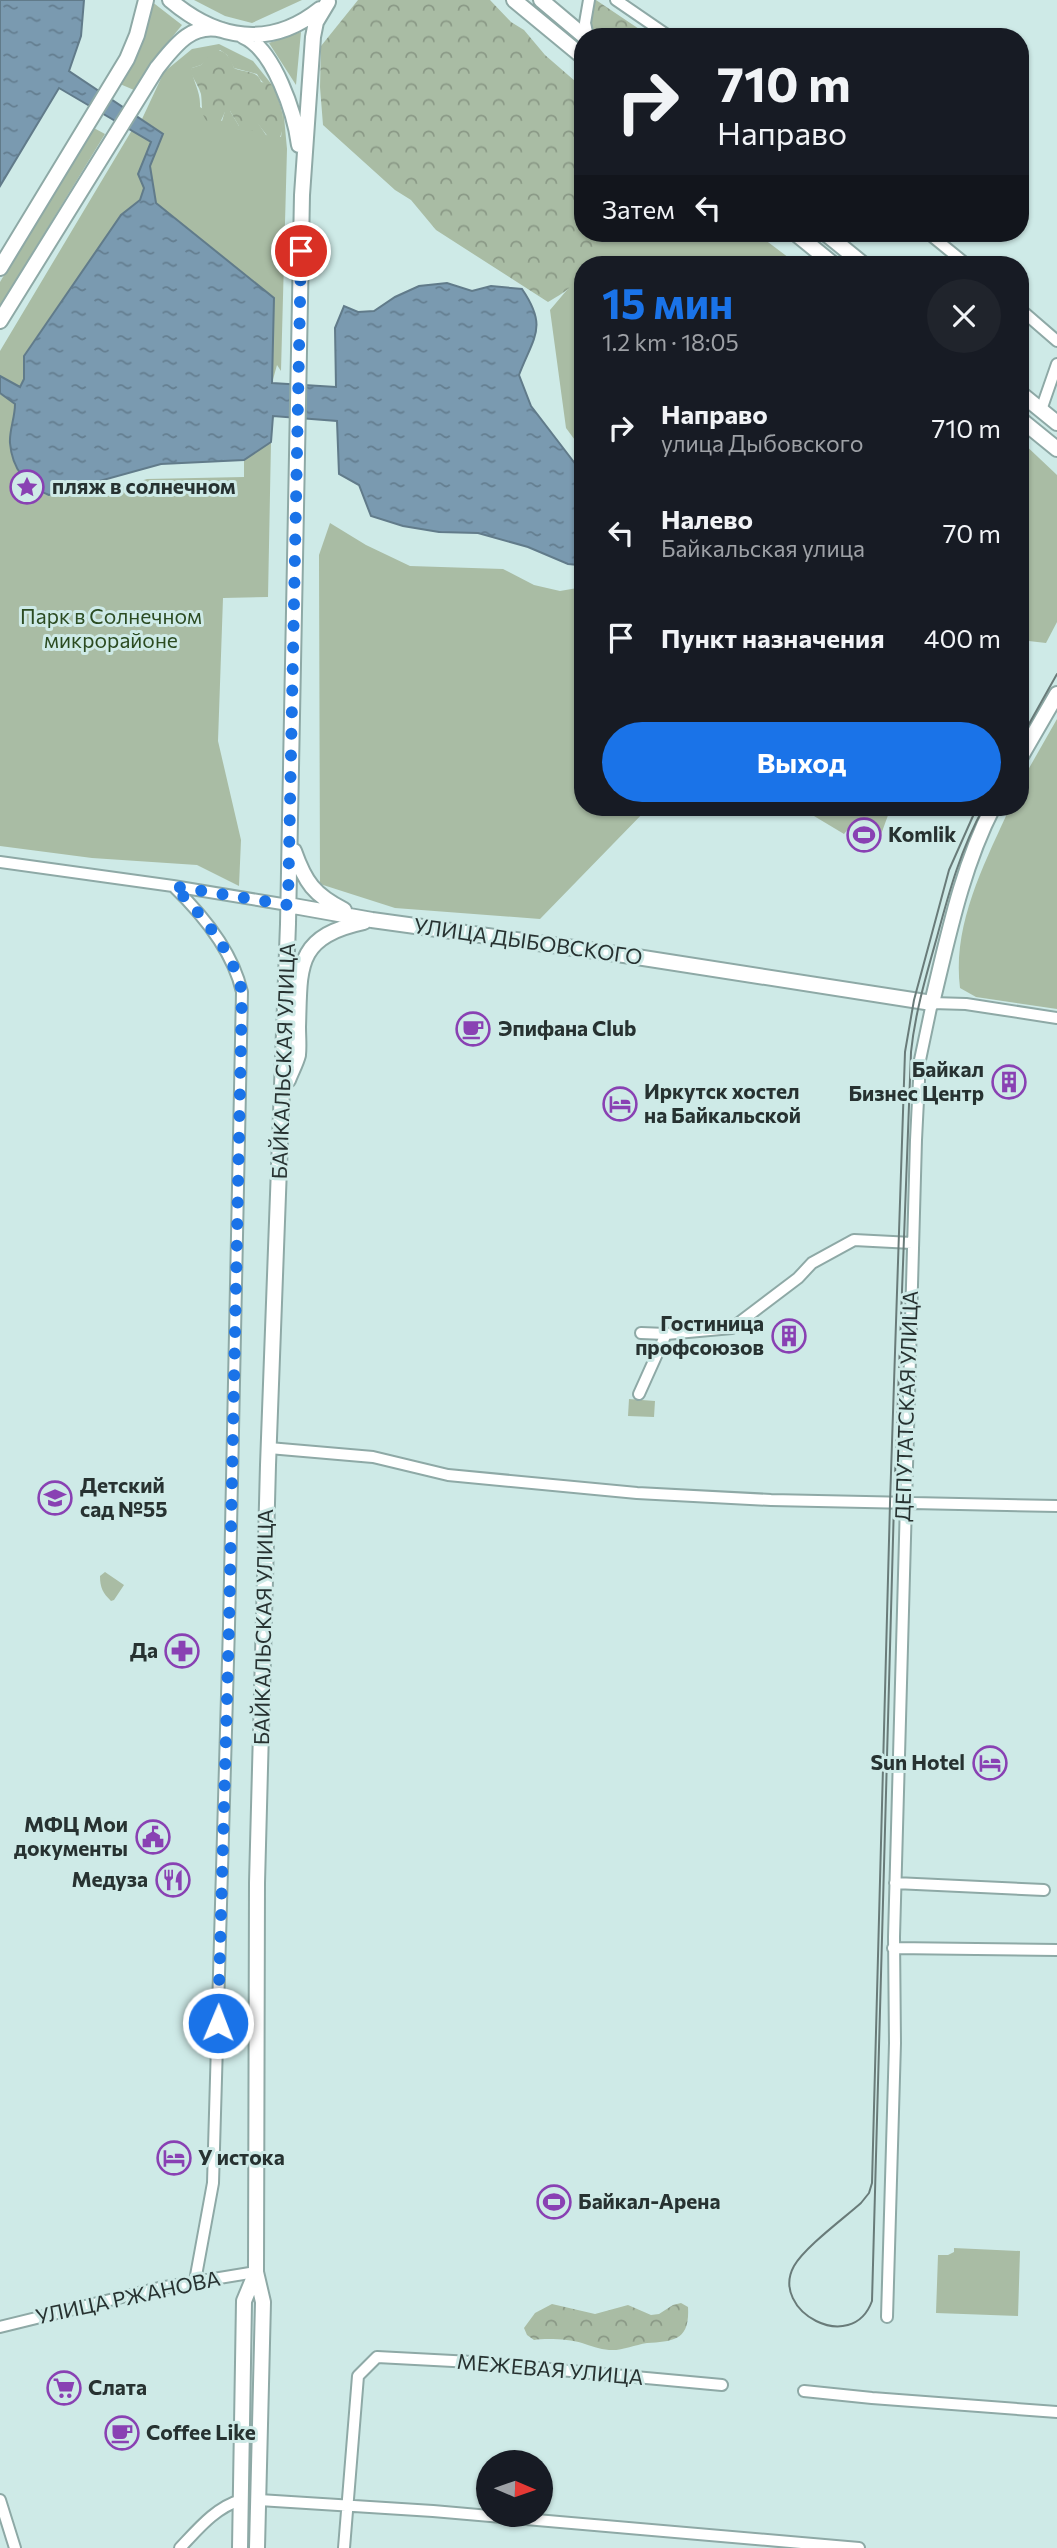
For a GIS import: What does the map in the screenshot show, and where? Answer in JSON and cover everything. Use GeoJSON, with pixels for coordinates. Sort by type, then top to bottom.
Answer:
{"type":"FeatureCollection","features":[{"type":"Feature","properties":{"kind":"main road"},"geometry":{"type":"LineString","coordinates":[[0,268],[113,83],[134,43],[146,0]]}},
{"type":"Feature","properties":{"kind":"main road"},"geometry":{"type":"LineString","coordinates":[[170,0],[190,15],[222,30]]}},
{"type":"Feature","properties":{"kind":"main road"},"geometry":{"type":"LineString","coordinates":[[513,0],[574,50]]}},
{"type":"Feature","properties":{"kind":"main road"},"geometry":{"type":"LineString","coordinates":[[541,0],[575,28]]}},
{"type":"Feature","properties":{"kind":"main road"},"geometry":{"type":"LineString","coordinates":[[0,321],[136,99],[172,50],[186,37],[204,28],[241,35],[266,35],[293,27],[329,1]]}},
{"type":"Feature","properties":{"kind":"main road"},"geometry":{"type":"LineString","coordinates":[[302,195],[313,37],[318,17],[329,1]]}},
{"type":"Feature","properties":{"kind":"main road"},"geometry":{"type":"LineString","coordinates":[[241,35],[255,43],[289,99],[300,148],[302,195]]}},
{"type":"Feature","properties":{"kind":"main road","name":"БАЙКАЛЬСКАЯ УЛИЦА"},"geometry":{"type":"LineString","coordinates":[[256,2272],[257,1883],[290,840],[302,195]]}},
{"type":"Feature","properties":{"kind":"main road"},"geometry":{"type":"LineString","coordinates":[[806,242],[824,256]]}},
{"type":"Feature","properties":{"kind":"main road"},"geometry":{"type":"LineString","coordinates":[[836,242],[853,256]]}},
{"type":"Feature","properties":{"kind":"main road"},"geometry":{"type":"LineString","coordinates":[[1029,400],[1057,423]]}},
{"type":"Feature","properties":{"kind":"main road"},"geometry":{"type":"LineString","coordinates":[[1029,425],[1054,440]]}},
{"type":"Feature","properties":{"kind":"main road"},"geometry":{"type":"LineString","coordinates":[[1029,742],[1057,694]]}},
{"type":"Feature","properties":{"kind":"main road","name":"ДЕПУТАТСКАЯ УЛИЦА"},"geometry":{"type":"LineString","coordinates":[[932,1003],[961,889],[988,816]]}},
{"type":"Feature","properties":{"kind":"main road"},"geometry":{"type":"LineString","coordinates":[[290,840],[300,869],[311,888],[318,895],[365,919]]}},
{"type":"Feature","properties":{"kind":"main road","name":"УЛИЦА ДЫБОВСКОГО"},"geometry":{"type":"LineString","coordinates":[[288,905],[365,919],[624,955],[932,1003]]}},
{"type":"Feature","properties":{"kind":"main road"},"geometry":{"type":"LineString","coordinates":[[283,1094],[298,1055],[299,980],[303,962],[312,947],[326,934],[365,919]]}},
{"type":"Feature","properties":{"kind":"main road"},"geometry":{"type":"LineString","coordinates":[[240,2548],[244,2301],[256,2272]]}},
{"type":"Feature","properties":{"kind":"main road"},"geometry":{"type":"LineString","coordinates":[[256,2272],[263,2302],[257,2548]]}},
{"type":"Feature","properties":{"kind":"street"},"geometry":{"type":"LineString","coordinates":[[585,28],[589,0]]}},
{"type":"Feature","properties":{"kind":"street"},"geometry":{"type":"LineString","coordinates":[[616,0],[657,28]]}},
{"type":"Feature","properties":{"kind":"street"},"geometry":{"type":"LineString","coordinates":[[939,242],[956,256]]}},
{"type":"Feature","properties":{"kind":"street"},"geometry":{"type":"LineString","coordinates":[[1029,317],[1057,341]]}},
{"type":"Feature","properties":{"kind":"street"},"geometry":{"type":"LineString","coordinates":[[1041,410],[1057,364]]}},
{"type":"Feature","properties":{"kind":"street","name":"УЛИЦА ДЫБОВСКОГО"},"geometry":{"type":"LineString","coordinates":[[0,862],[288,905]]}},
{"type":"Feature","properties":{"kind":"street"},"geometry":{"type":"LineString","coordinates":[[173,886],[192,904],[221,946],[237,973],[242,992],[229,1626],[214,2157],[213,2183],[195,2281]]}},
{"type":"Feature","properties":{"kind":"street","name":"УЛИЦА ДЫБОВСКОГО"},"geometry":{"type":"LineString","coordinates":[[932,1003],[966,1003],[1057,1018]]}},
{"type":"Feature","properties":{"kind":"street","name":"ДЕПУТАТСКАЯ УЛИЦА"},"geometry":{"type":"LineString","coordinates":[[887,2317],[894,2067],[893,1948],[912,1243],[920,1060],[932,1003]]}},
{"type":"Feature","properties":{"kind":"street"},"geometry":{"type":"LineString","coordinates":[[641,1333],[666,1334],[732,1328],[799,1278],[812,1263],[854,1240],[912,1243]]}},
{"type":"Feature","properties":{"kind":"street"},"geometry":{"type":"LineString","coordinates":[[639,1394],[666,1334]]}},
{"type":"Feature","properties":{"kind":"street"},"geometry":{"type":"LineString","coordinates":[[269,1448],[373,1457],[448,1475],[637,1493],[904,1504],[1057,1506]]}},
{"type":"Feature","properties":{"kind":"street"},"geometry":{"type":"LineString","coordinates":[[895,1883],[1044,1890]]}},
{"type":"Feature","properties":{"kind":"street"},"geometry":{"type":"LineString","coordinates":[[893,1948],[1057,1950]]}},
{"type":"Feature","properties":{"kind":"street","name":"УЛИЦА РЖАНОВА"},"geometry":{"type":"LineString","coordinates":[[0,2327],[195,2281],[256,2272]]}},
{"type":"Feature","properties":{"kind":"street","name":"МЕЖЕВАЯ УЛИЦА"},"geometry":{"type":"LineString","coordinates":[[346,2505],[358,2376],[377,2357],[472,2362],[722,2385]]}},
{"type":"Feature","properties":{"kind":"street"},"geometry":{"type":"LineString","coordinates":[[804,2391],[1057,2412]]}},
{"type":"Feature","properties":{"kind":"street"},"geometry":{"type":"LineString","coordinates":[[0,2500],[15,2548]]}},
{"type":"Feature","properties":{"kind":"street"},"geometry":{"type":"LineString","coordinates":[[180,2548],[230,2503],[242,2500]]}},
{"type":"Feature","properties":{"kind":"street"},"geometry":{"type":"LineString","coordinates":[[259,2500],[859,2548]]}},
{"type":"Feature","properties":{"kind":"street"},"geometry":{"type":"LineString","coordinates":[[344,2548],[346,2505]]}},
{"type":"Feature","properties":{"kind":"green space"},"geometry":{"type":"Polygon","coordinates":[[[194,0],[302,0],[252,23],[225,16],[194,0]]]}},
{"type":"Feature","properties":{"kind":"green space"},"geometry":{"type":"Polygon","coordinates":[[[358,0],[490,0],[574,80],[574,242],[612,242],[597,256],[574,256],[574,284],[548,302],[436,230],[411,200],[395,190],[323,125],[321,46],[358,0]]]}},
{"type":"Feature","properties":{"kind":"green space"},"geometry":{"type":"Polygon","coordinates":[[[592,0],[596,0],[638,28],[591,28],[587,25],[592,0]]]}},
{"type":"Feature","properties":{"kind":"green space"},"geometry":{"type":"Polygon","coordinates":[[[151,1],[182,25],[134,90],[120,84],[151,1]]]}},
{"type":"Feature","properties":{"kind":"green space"},"geometry":{"type":"Polygon","coordinates":[[[301,32],[296,85],[269,43],[301,32]]]}},
{"type":"Feature","properties":{"kind":"green space"},"geometry":{"type":"Polygon","coordinates":[[[219,44],[253,61],[277,91],[283,106],[287,149],[281,371],[277,365],[272,383],[274,298],[156,203],[150,166],[163,134],[142,119],[164,72],[192,49],[219,44]],[[220,50],[201,65],[192,68],[200,107],[222,121],[225,111],[230,111],[239,126],[258,123],[266,135],[281,137],[282,113],[277,95],[257,74],[234,68],[227,55],[220,50]]]}},
{"type":"Feature","properties":{"kind":"green space"},"geometry":{"type":"Polygon","coordinates":[[[215,50],[228,56],[234,68],[257,75],[261,82],[271,84],[283,119],[278,141],[269,138],[258,124],[252,131],[242,131],[230,111],[225,112],[219,125],[205,119],[201,94],[191,73],[192,68],[201,65],[215,50]]]}},
{"type":"Feature","properties":{"kind":"green space"},"geometry":{"type":"Polygon","coordinates":[[[92,127],[105,134],[0,306],[0,282],[92,127]]]}},
{"type":"Feature","properties":{"kind":"green space"},"geometry":{"type":"Polygon","coordinates":[[[132,130],[151,142],[138,174],[144,188],[140,200],[121,215],[24,355],[24,379],[19,387],[0,376],[0,351],[132,130]]]}},
{"type":"Feature","properties":{"kind":"green space"},"geometry":{"type":"Polygon","coordinates":[[[597,242],[768,242],[786,256],[591,256],[597,242]]]}},
{"type":"Feature","properties":{"kind":"green space"},"geometry":{"type":"Polygon","coordinates":[[[574,282],[574,439],[566,428],[550,310],[574,282]]]}},
{"type":"Feature","properties":{"kind":"green space","name":"Парк в Солнечном микрорайоне"},"geometry":{"type":"Polygon","coordinates":[[[0,393],[15,403],[10,449],[20,475],[33,489],[49,495],[102,481],[106,492],[147,479],[244,477],[244,460],[271,442],[268,597],[223,598],[218,741],[241,840],[239,886],[197,865],[92,858],[0,846],[0,393]]]}},
{"type":"Feature","properties":{"kind":"green space"},"geometry":{"type":"Polygon","coordinates":[[[1029,449],[1057,475],[1057,622],[1046,643],[1029,641],[1029,449]]]}},
{"type":"Feature","properties":{"kind":"green space"},"geometry":{"type":"Polygon","coordinates":[[[330,523],[366,545],[410,566],[503,569],[534,585],[560,591],[574,589],[574,816],[640,816],[540,919],[395,908],[320,884],[319,555],[330,523]]]}},
{"type":"Feature","properties":{"kind":"green space"},"geometry":{"type":"Polygon","coordinates":[[[1057,719],[1057,1009],[976,997],[960,988],[961,941],[973,894],[1006,816],[1029,816],[1029,768],[1057,719]]]}},
{"type":"Feature","properties":{"kind":"green space"},"geometry":{"type":"Polygon","coordinates":[[[814,816],[888,816],[879,840],[853,831],[855,826],[852,824],[844,834],[814,816]]]}},
{"type":"Feature","properties":{"kind":"green space"},"geometry":{"type":"Polygon","coordinates":[[[629,1399],[655,1401],[654,1417],[628,1416],[629,1399]]]}},
{"type":"Feature","properties":{"kind":"green space"},"geometry":{"type":"Polygon","coordinates":[[[105,1572],[124,1585],[111,1601],[101,1584],[100,1576],[105,1572]]]}},
{"type":"Feature","properties":{"kind":"green space"},"geometry":{"type":"Polygon","coordinates":[[[954,2248],[1020,2251],[1018,2316],[936,2313],[938,2255],[948,2255],[954,2252],[954,2248]]]}},
{"type":"Feature","properties":{"kind":"green space"},"geometry":{"type":"Polygon","coordinates":[[[681,2303],[688,2307],[688,2318],[683,2333],[678,2337],[619,2350],[564,2340],[534,2340],[527,2335],[524,2328],[535,2313],[552,2304],[595,2314],[628,2305],[651,2315],[681,2303]]]}},
{"type":"Feature","properties":{"kind":"water"},"geometry":{"type":"Polygon","coordinates":[[[0,0],[84,0],[81,36],[69,71],[163,134],[150,166],[156,203],[274,298],[272,383],[336,387],[335,328],[344,306],[358,312],[374,311],[419,286],[447,283],[472,291],[491,286],[522,289],[535,313],[536,332],[519,375],[531,406],[574,462],[574,565],[528,547],[478,533],[439,532],[403,526],[371,516],[359,485],[339,474],[337,421],[273,416],[271,442],[244,460],[161,464],[49,495],[33,487],[17,468],[11,452],[10,438],[15,404],[0,393],[0,376],[20,387],[24,379],[24,356],[121,215],[140,200],[144,188],[138,174],[151,142],[59,88],[0,186],[0,0]]]}},
{"type":"Feature","properties":{"kind":"tram line"},"geometry":{"type":"LineString","coordinates":[[1029,724],[1057,674]]}},
{"type":"Feature","properties":{"kind":"tram line"},"geometry":{"type":"LineString","coordinates":[[973,816],[949,870],[914,1000],[905,1052],[872,2183],[869,2193],[861,2203],[799,2258],[789,2283],[793,2298],[802,2311],[816,2321],[832,2326],[848,2325],[862,2317],[872,2301],[894,1503],[911,1052],[921,994],[951,887],[962,854],[980,816]]}},
{"type":"Feature","properties":{"kind":"place","name":"пляж в солнечном"},"geometry":{"type":"Point","coordinates":[27,487]}},
{"type":"Feature","properties":{"kind":"place","name":"Komlik"},"geometry":{"type":"Point","coordinates":[864,835]}},
{"type":"Feature","properties":{"kind":"place","name":"Эпифана Club"},"geometry":{"type":"Point","coordinates":[473,1029]}},
{"type":"Feature","properties":{"kind":"place","name":"Байкал Бизнес Центр"},"geometry":{"type":"Point","coordinates":[1009,1082]}},
{"type":"Feature","properties":{"kind":"place","name":"Иркутск хостел на Байкальской"},"geometry":{"type":"Point","coordinates":[620,1104]}},
{"type":"Feature","properties":{"kind":"place","name":"Гостиница профсоюзов"},"geometry":{"type":"Point","coordinates":[789,1336]}},
{"type":"Feature","properties":{"kind":"place","name":"Детский сад №55"},"geometry":{"type":"Point","coordinates":[55,1498]}},
{"type":"Feature","properties":{"kind":"place","name":"Да"},"geometry":{"type":"Point","coordinates":[182,1651]}},
{"type":"Feature","properties":{"kind":"place","name":"Sun Hotel"},"geometry":{"type":"Point","coordinates":[990,1763]}},
{"type":"Feature","properties":{"kind":"place","name":"МФЦ Мои документы"},"geometry":{"type":"Point","coordinates":[153,1837]}},
{"type":"Feature","properties":{"kind":"place","name":"Медуза"},"geometry":{"type":"Point","coordinates":[173,1880]}},
{"type":"Feature","properties":{"kind":"place","name":"У истока"},"geometry":{"type":"Point","coordinates":[174,2158]}},
{"type":"Feature","properties":{"kind":"place","name":"Байкал-Арена"},"geometry":{"type":"Point","coordinates":[554,2202]}},
{"type":"Feature","properties":{"kind":"place","name":"Слата"},"geometry":{"type":"Point","coordinates":[64,2388]}},
{"type":"Feature","properties":{"kind":"place","name":"Coffee Like"},"geometry":{"type":"Point","coordinates":[122,2433]}},
{"type":"Feature","properties":{"kind":"route"},"geometry":{"type":"LineString","coordinates":[[218,2023],[242,992],[237,973],[221,946],[192,904],[173,886],[288,905],[301,251]]}}]}
